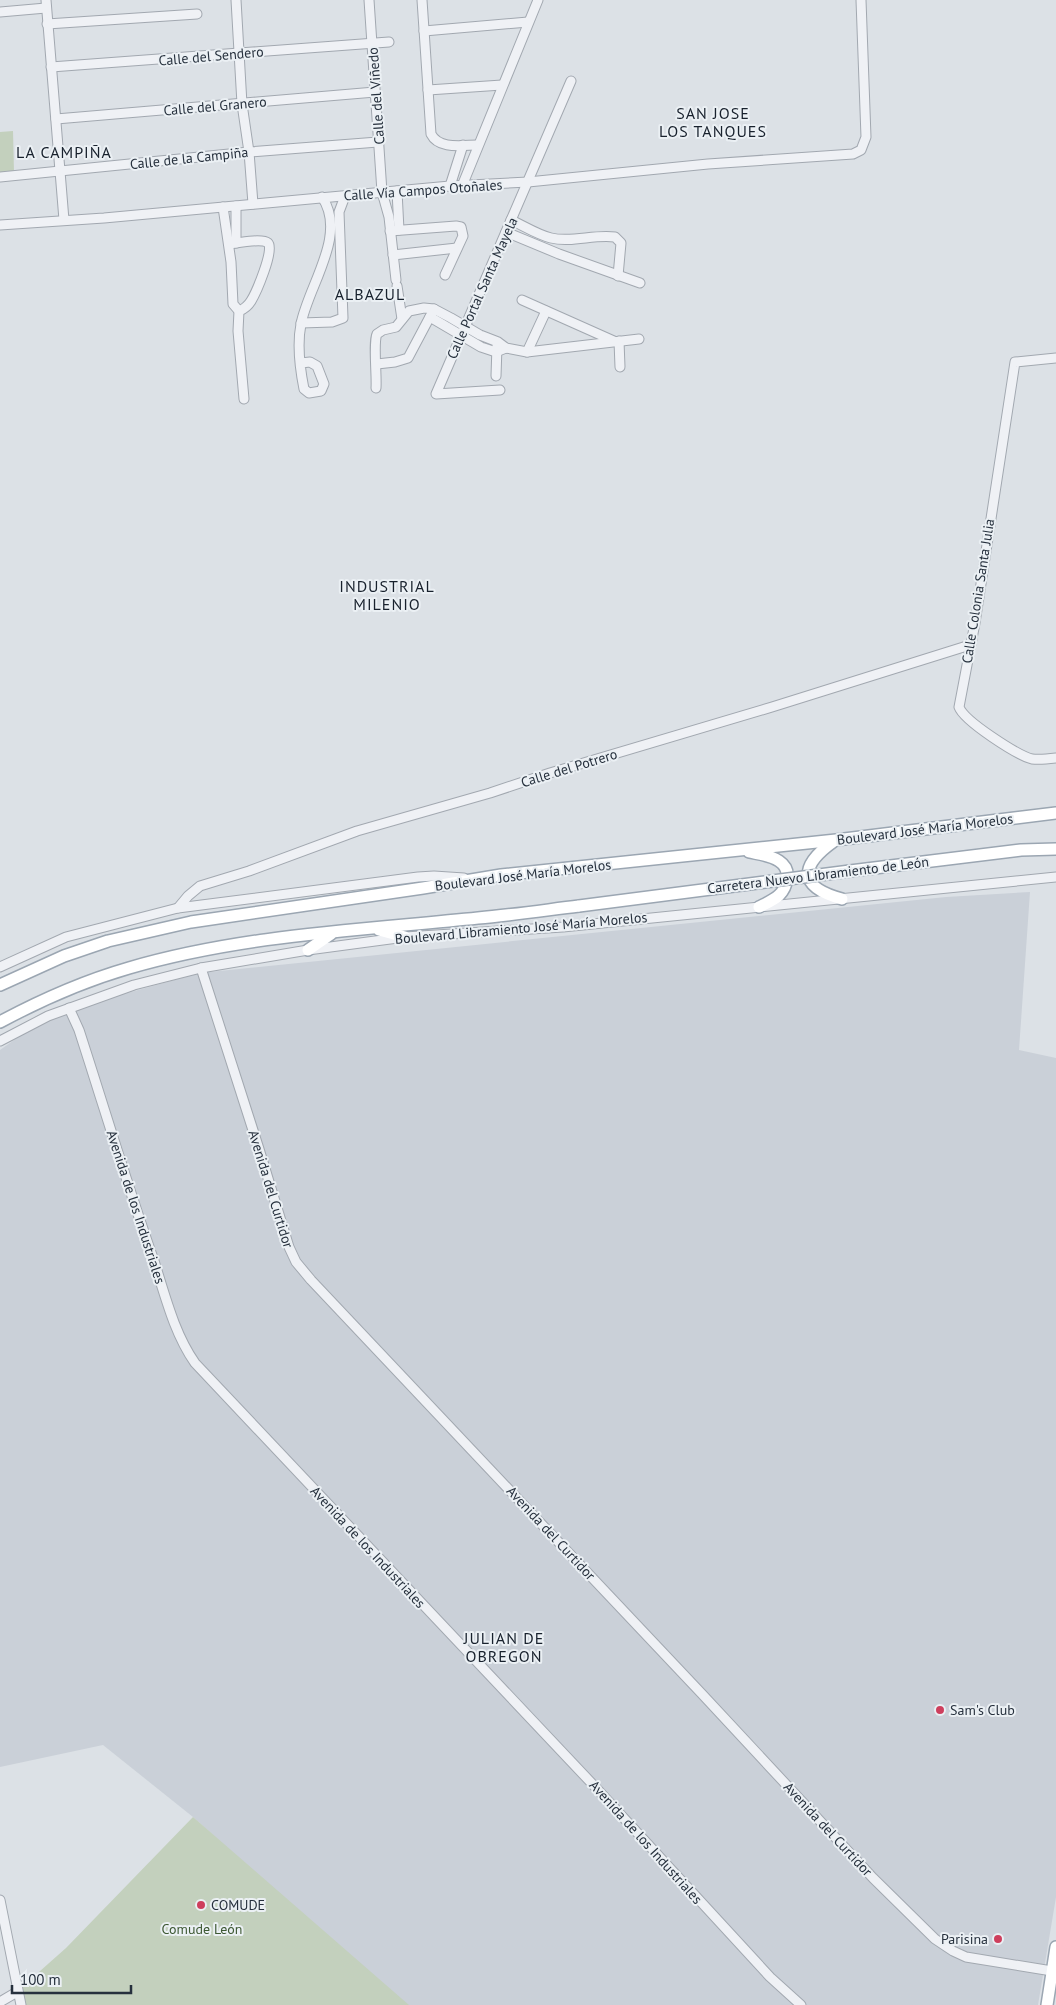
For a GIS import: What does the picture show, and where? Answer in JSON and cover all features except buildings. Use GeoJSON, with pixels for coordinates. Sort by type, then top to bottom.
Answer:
{"type":"FeatureCollection","features":[{"type":"Feature","properties":{"kind":"main road","name":"Boulevard José María Morelos"},"geometry":{"type":"LineString","coordinates":[[0,985],[64,956],[108,941],[191,922],[413,890],[474,879],[1056,814]]}},
{"type":"Feature","properties":{"kind":"main road"},"geometry":{"type":"LineString","coordinates":[[836,840],[816,855],[810,864],[808,873],[810,882],[817,890],[826,895],[842,899]]}},
{"type":"Feature","properties":{"kind":"main road","name":"Carretera Nuevo Libramiento de León"},"geometry":{"type":"LineString","coordinates":[[370,927],[478,918],[1021,850],[1056,849]]}},
{"type":"Feature","properties":{"kind":"main road"},"geometry":{"type":"LineString","coordinates":[[740,850],[775,859],[786,868],[785,889],[774,900],[759,907]]}},
{"type":"Feature","properties":{"kind":"main road"},"geometry":{"type":"LineString","coordinates":[[0,1022],[63,991],[129,968],[190,953],[370,927],[405,936]]}},
{"type":"Feature","properties":{"kind":"main road"},"geometry":{"type":"LineString","coordinates":[[308,950],[334,932]]}},
{"type":"Feature","properties":{"kind":"main road"},"geometry":{"type":"LineString","coordinates":[[1047,2005],[1054,1972],[1056,1947]]}},
{"type":"Feature","properties":{"kind":"street"},"geometry":{"type":"LineString","coordinates":[[236,0],[242,104],[249,152],[253,204]]}},
{"type":"Feature","properties":{"kind":"street","name":"Calle del Viñedo"},"geometry":{"type":"LineString","coordinates":[[369,0],[382,192],[395,230]]}},
{"type":"Feature","properties":{"kind":"street"},"geometry":{"type":"LineString","coordinates":[[422,0],[431,134],[433,139],[444,145],[478,145]]}},
{"type":"Feature","properties":{"kind":"street"},"geometry":{"type":"LineString","coordinates":[[462,186],[538,0]]}},
{"type":"Feature","properties":{"kind":"street","name":"Calle Vía Campos Otoñales"},"geometry":{"type":"LineString","coordinates":[[0,225],[104,218],[322,197],[450,186],[528,182],[708,164],[857,153],[861,150],[866,137],[861,0]]}},
{"type":"Feature","properties":{"kind":"street"},"geometry":{"type":"LineString","coordinates":[[0,12],[46,4],[64,220]]}},
{"type":"Feature","properties":{"kind":"street"},"geometry":{"type":"LineString","coordinates":[[48,24],[196,14]]}},
{"type":"Feature","properties":{"kind":"street"},"geometry":{"type":"LineString","coordinates":[[424,31],[528,22]]}},
{"type":"Feature","properties":{"kind":"street","name":"Calle del Sendero"},"geometry":{"type":"LineString","coordinates":[[51,67],[389,42]]}},
{"type":"Feature","properties":{"kind":"street","name":"Calle Portal Santa Mayela"},"geometry":{"type":"LineString","coordinates":[[500,390],[436,394],[460,334],[571,81]]}},
{"type":"Feature","properties":{"kind":"street"},"geometry":{"type":"LineString","coordinates":[[428,90],[502,86]]}},
{"type":"Feature","properties":{"kind":"street","name":"Calle del Granero"},"geometry":{"type":"LineString","coordinates":[[56,119],[375,92]]}},
{"type":"Feature","properties":{"kind":"street","name":"Calle de la Campiña"},"geometry":{"type":"LineString","coordinates":[[0,177],[249,152],[378,142]]}},
{"type":"Feature","properties":{"kind":"street"},"geometry":{"type":"LineString","coordinates":[[450,186],[463,144]]}},
{"type":"Feature","properties":{"kind":"street"},"geometry":{"type":"LineString","coordinates":[[397,191],[393,255],[402,319]]}},
{"type":"Feature","properties":{"kind":"street"},"geometry":{"type":"LineString","coordinates":[[301,323],[332,322],[343,318],[339,212],[345,196]]}},
{"type":"Feature","properties":{"kind":"street"},"geometry":{"type":"LineString","coordinates":[[301,363],[299,343],[301,323],[328,251],[330,236],[329,214],[322,197]]}},
{"type":"Feature","properties":{"kind":"street"},"geometry":{"type":"LineString","coordinates":[[236,206],[233,244],[233,304],[239,311],[238,331],[244,399]]}},
{"type":"Feature","properties":{"kind":"street"},"geometry":{"type":"LineString","coordinates":[[223,207],[233,244]]}},
{"type":"Feature","properties":{"kind":"street"},"geometry":{"type":"LineString","coordinates":[[511,220],[551,238],[615,236],[621,243],[618,276]]}},
{"type":"Feature","properties":{"kind":"street"},"geometry":{"type":"LineString","coordinates":[[395,230],[461,227],[463,236],[445,275]]}},
{"type":"Feature","properties":{"kind":"street"},"geometry":{"type":"LineString","coordinates":[[506,232],[559,254],[640,283]]}},
{"type":"Feature","properties":{"kind":"street"},"geometry":{"type":"LineString","coordinates":[[330,236],[340,235]]}},
{"type":"Feature","properties":{"kind":"street"},"geometry":{"type":"LineString","coordinates":[[559,254],[566,239]]}},
{"type":"Feature","properties":{"kind":"street"},"geometry":{"type":"LineString","coordinates":[[233,244],[263,241],[268,243],[270,247],[268,261],[251,301],[246,308],[239,311]]}},
{"type":"Feature","properties":{"kind":"street"},"geometry":{"type":"LineString","coordinates":[[393,255],[457,248]]}},
{"type":"Feature","properties":{"kind":"street"},"geometry":{"type":"LineString","coordinates":[[322,266],[340,267]]}},
{"type":"Feature","properties":{"kind":"street"},"geometry":{"type":"LineString","coordinates":[[522,300],[617,341]]}},
{"type":"Feature","properties":{"kind":"street"},"geometry":{"type":"LineString","coordinates":[[376,388],[377,364],[375,342],[377,334],[396,327],[409,311],[416,309],[465,325],[506,348],[527,352],[639,339]]}},
{"type":"Feature","properties":{"kind":"street"},"geometry":{"type":"LineString","coordinates":[[527,352],[546,311]]}},
{"type":"Feature","properties":{"kind":"street"},"geometry":{"type":"LineString","coordinates":[[432,313],[480,348],[496,352],[506,348]]}},
{"type":"Feature","properties":{"kind":"street"},"geometry":{"type":"LineString","coordinates":[[377,364],[408,358],[432,313]]}},
{"type":"Feature","properties":{"kind":"street"},"geometry":{"type":"LineString","coordinates":[[586,346],[590,330]]}},
{"type":"Feature","properties":{"kind":"street"},"geometry":{"type":"LineString","coordinates":[[617,341],[620,367]]}},
{"type":"Feature","properties":{"kind":"street"},"geometry":{"type":"LineString","coordinates":[[496,376],[498,342]]}},
{"type":"Feature","properties":{"kind":"street","name":"Calle Colonia Santa Julia"},"geometry":{"type":"LineString","coordinates":[[1056,358],[1015,362],[970,645],[959,702],[961,712],[1018,754],[1033,759],[1056,758]]}},
{"type":"Feature","properties":{"kind":"street","name":"Calle del Potrero"},"geometry":{"type":"LineString","coordinates":[[178,908],[200,886],[249,871],[357,831],[481,796],[550,773],[772,708],[970,645]]}},
{"type":"Feature","properties":{"kind":"street"},"geometry":{"type":"LineString","coordinates":[[0,966],[66,937],[178,908],[418,877],[434,876],[474,879]]}},
{"type":"Feature","properties":{"kind":"street","name":"Boulevard Libramiento José María Morelos"},"geometry":{"type":"LineString","coordinates":[[0,1041],[32,1023],[134,985],[201,968],[308,950],[405,936],[563,926],[1056,877]]}},
{"type":"Feature","properties":{"kind":"street","name":"Avenida del Curtidor"},"geometry":{"type":"LineString","coordinates":[[201,968],[288,1247],[296,1262],[311,1280],[873,1878],[935,1939],[966,1957],[1054,1972]]}},
{"type":"Feature","properties":{"kind":"street","name":"Avenida de los Industriales"},"geometry":{"type":"LineString","coordinates":[[69,1008],[84,1046],[162,1287],[186,1350],[195,1363],[598,1790],[770,1977],[800,2005]]}},
{"type":"Feature","properties":{"kind":"street"},"geometry":{"type":"LineString","coordinates":[[0,1900],[21,2005]]}},
{"type":"Feature","properties":{"kind":"street"},"geometry":{"type":"LineString","coordinates":[[0,2002],[17,1992]]}},
{"type":"Feature","properties":{"kind":"shaded area"},"geometry":{"type":"Polygon","coordinates":[[[1030,892],[1019,1050],[1056,1058],[1056,1897],[1038,2005],[402,2005],[193,1817],[103,1745],[0,1767],[0,1050],[51,1014],[200,973],[946,897],[1030,892]]]}},
{"type":"Feature","properties":{"kind":"green space"},"geometry":{"type":"Polygon","coordinates":[[[13,131],[14,172],[0,173],[0,132],[13,131]]]}},
{"type":"Feature","properties":{"kind":"green space","name":"COMUDE"},"geometry":{"type":"Polygon","coordinates":[[[193,1817],[409,2005],[26,2005],[22,1987],[66,1948],[193,1817]]]}},
{"type":"Feature","properties":{"kind":"place","name":"Sam's Club"},"geometry":{"type":"Point","coordinates":[940,1710]}},
{"type":"Feature","properties":{"kind":"place","name":"COMUDE"},"geometry":{"type":"Point","coordinates":[201,1905]}},
{"type":"Feature","properties":{"kind":"place","name":"Parisina"},"geometry":{"type":"Point","coordinates":[998,1939]}},
{"type":"Feature","properties":{"kind":"district","name":"SAN JOSE LOS TANQUES"},"geometry":{"type":"Point","coordinates":[713,122]}},
{"type":"Feature","properties":{"kind":"district","name":"LA CAMPIÑA"},"geometry":{"type":"Point","coordinates":[64,152]}},
{"type":"Feature","properties":{"kind":"district","name":"ALBAZUL"},"geometry":{"type":"Point","coordinates":[370,294]}},
{"type":"Feature","properties":{"kind":"district","name":"INDUSTRIAL MILENIO"},"geometry":{"type":"Point","coordinates":[387,595]}},
{"type":"Feature","properties":{"kind":"district","name":"JULIAN DE OBREGON"},"geometry":{"type":"Point","coordinates":[504,1647]}},
{"type":"Feature","properties":{"kind":"park label","name":"Comude León"},"geometry":{"type":"Point","coordinates":[202,1929]}}]}
